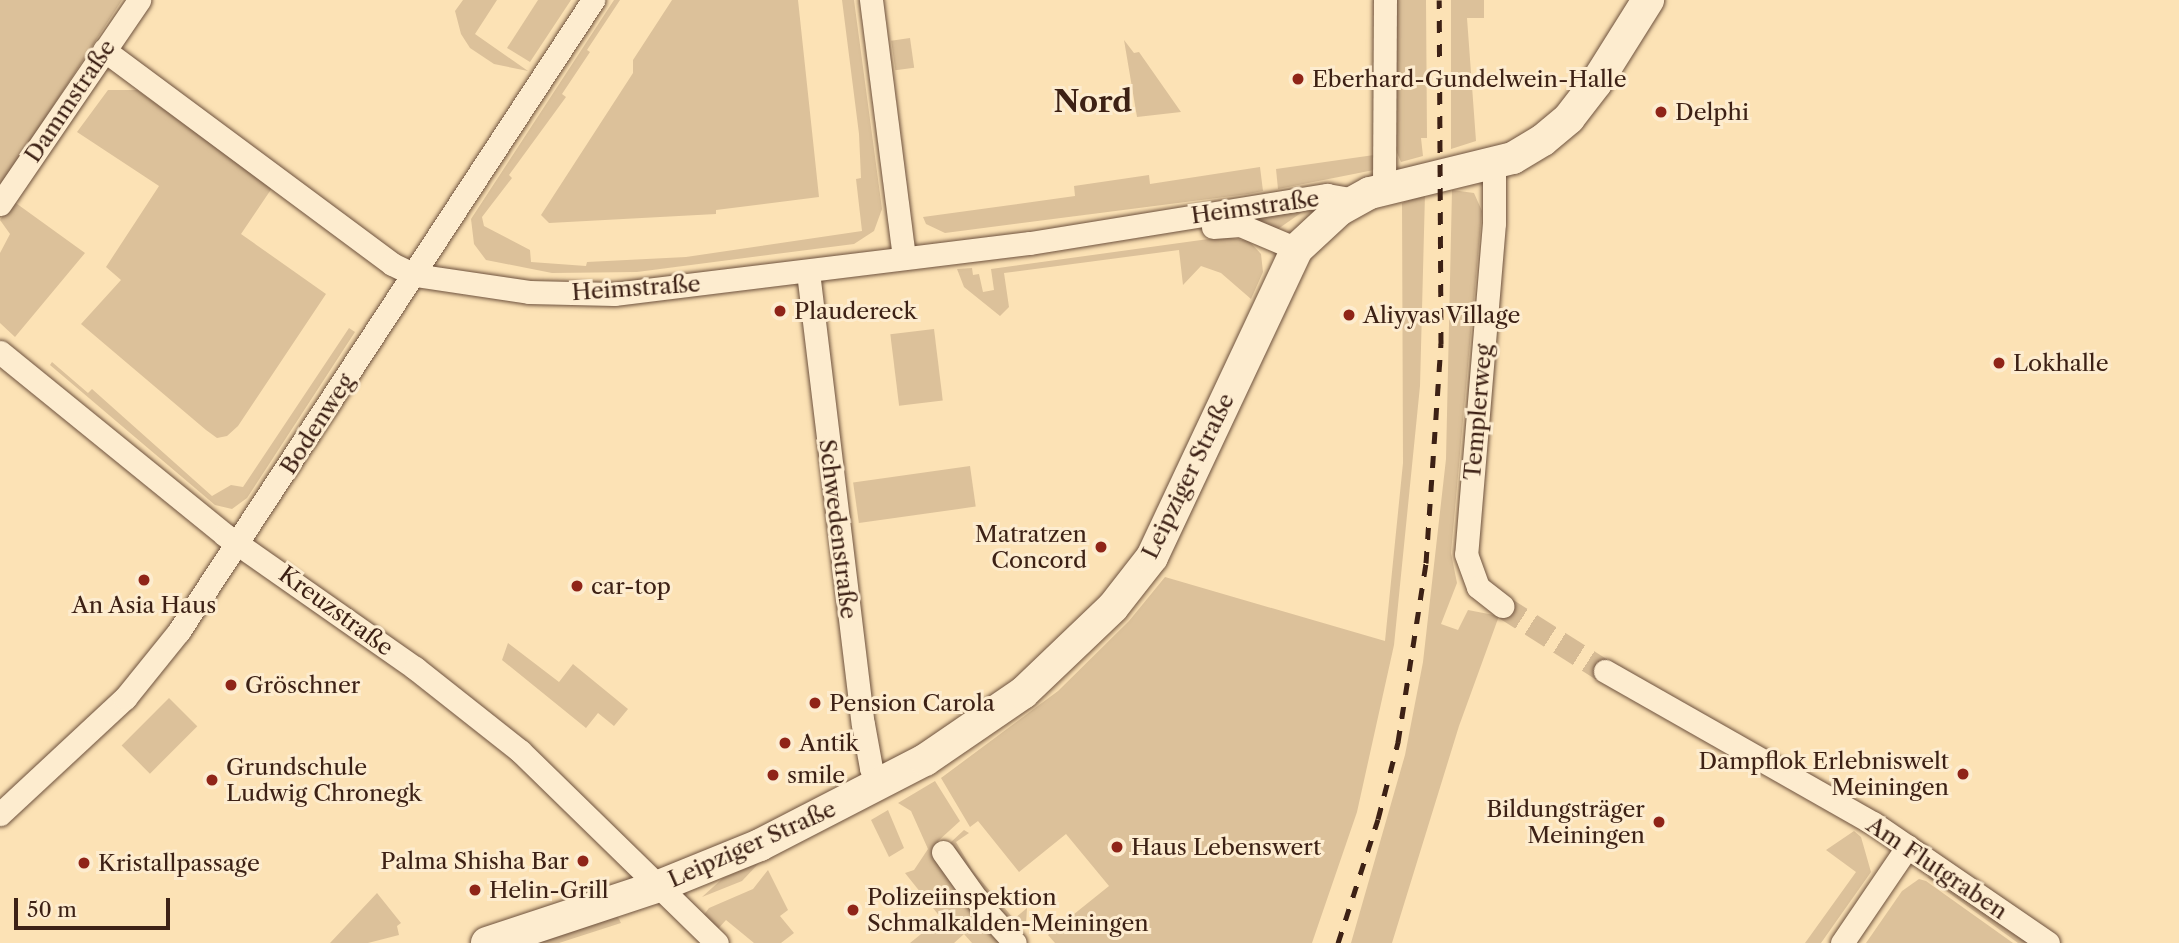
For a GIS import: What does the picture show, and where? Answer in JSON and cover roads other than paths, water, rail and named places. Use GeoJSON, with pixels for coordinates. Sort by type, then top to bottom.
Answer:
{"type":"FeatureCollection","features":[{"type":"Feature","properties":{"kind":"main road","name":"Leipziger Straße"},"geometry":{"type":"LineString","coordinates":[[486,943],[659,886],[760,845],[951,744],[1023,694],[1081,641],[1146,566],[1194,475],[1265,310],[1297,249],[1322,224],[1370,194],[1494,163],[1522,153],[1569,118],[1648,0]]}},
{"type":"Feature","properties":{"kind":"street","name":"Dammstraße"},"geometry":{"type":"LineString","coordinates":[[0,203],[139,0]]}},
{"type":"Feature","properties":{"kind":"street","name":"Bodenweg"},"geometry":{"type":"LineString","coordinates":[[0,814],[125,698],[240,542],[593,0]]}},
{"type":"Feature","properties":{"kind":"street"},"geometry":{"type":"LineString","coordinates":[[871,0],[904,257]]}},
{"type":"Feature","properties":{"kind":"street"},"geometry":{"type":"LineString","coordinates":[[1370,194],[1385,0]]}},
{"type":"Feature","properties":{"kind":"street","name":"Heimstraße"},"geometry":{"type":"LineString","coordinates":[[104,50],[392,264],[415,275],[588,296],[808,272],[904,257],[1155,226],[1171,219],[1327,195],[1370,194]]}},
{"type":"Feature","properties":{"kind":"street","name":"Templerweg"},"geometry":{"type":"LineString","coordinates":[[1494,163],[1494,223],[1466,554],[1478,587],[1502,606]]}},
{"type":"Feature","properties":{"kind":"street","name":"Heimstraße"},"geometry":{"type":"LineString","coordinates":[[1155,226],[1172,231],[1240,225],[1297,249]]}},
{"type":"Feature","properties":{"kind":"street","name":"Schwedenstraße"},"geometry":{"type":"LineString","coordinates":[[808,272],[863,724],[871,768],[879,784]]}},
{"type":"Feature","properties":{"kind":"street","name":"Kreuzstraße"},"geometry":{"type":"LineString","coordinates":[[0,352],[225,535],[240,542],[520,751],[717,943]]}},
{"type":"Feature","properties":{"kind":"street","name":"Am Flutgraben"},"geometry":{"type":"LineString","coordinates":[[1605,671],[1793,775],[1908,846],[2048,943]]}},
{"type":"Feature","properties":{"kind":"street"},"geometry":{"type":"LineString","coordinates":[[1842,943],[1908,846]]}},
{"type":"Feature","properties":{"kind":"street"},"geometry":{"type":"LineString","coordinates":[[943,852],[983,908],[1015,943]]}},
{"type":"Feature","properties":{"kind":"tunnel"},"geometry":{"type":"LineString","coordinates":[[1502,606],[1605,671]]}},
{"type":"Feature","properties":{"kind":"railway"},"geometry":{"type":"LineString","coordinates":[[1338,943],[1378,819],[1398,742],[1426,563],[1441,344],[1439,0]]}},
{"type":"Feature","properties":{"kind":"place","name":"Eberhard-Gundelwein-Halle"},"geometry":{"type":"Point","coordinates":[1298,79]}},
{"type":"Feature","properties":{"kind":"place","name":"Delphi"},"geometry":{"type":"Point","coordinates":[1661,112]}},
{"type":"Feature","properties":{"kind":"place","name":"Plaudereck"},"geometry":{"type":"Point","coordinates":[780,311]}},
{"type":"Feature","properties":{"kind":"place","name":"Aliyyas Village"},"geometry":{"type":"Point","coordinates":[1349,315]}},
{"type":"Feature","properties":{"kind":"place","name":"Lokhalle"},"geometry":{"type":"Point","coordinates":[1999,363]}},
{"type":"Feature","properties":{"kind":"place","name":"Matratzen Concord"},"geometry":{"type":"Point","coordinates":[1101,547]}},
{"type":"Feature","properties":{"kind":"place","name":"An Asia Haus"},"geometry":{"type":"Point","coordinates":[144,580]}},
{"type":"Feature","properties":{"kind":"place","name":"car-top"},"geometry":{"type":"Point","coordinates":[577,586]}},
{"type":"Feature","properties":{"kind":"place","name":"Gröschner"},"geometry":{"type":"Point","coordinates":[231,685]}},
{"type":"Feature","properties":{"kind":"place","name":"Pension Carola"},"geometry":{"type":"Point","coordinates":[815,703]}},
{"type":"Feature","properties":{"kind":"place","name":"Antik"},"geometry":{"type":"Point","coordinates":[785,743]}},
{"type":"Feature","properties":{"kind":"place","name":"Dampflok Erlebniswelt Meiningen"},"geometry":{"type":"Point","coordinates":[1963,774]}},
{"type":"Feature","properties":{"kind":"place","name":"smile"},"geometry":{"type":"Point","coordinates":[773,775]}},
{"type":"Feature","properties":{"kind":"place","name":"Grundschule Ludwig Chronegk"},"geometry":{"type":"Point","coordinates":[212,780]}},
{"type":"Feature","properties":{"kind":"place","name":"Bildungsträger Meiningen"},"geometry":{"type":"Point","coordinates":[1659,822]}},
{"type":"Feature","properties":{"kind":"place","name":"Haus Lebenswert"},"geometry":{"type":"Point","coordinates":[1117,847]}},
{"type":"Feature","properties":{"kind":"place","name":"Palma Shisha Bar"},"geometry":{"type":"Point","coordinates":[583,861]}},
{"type":"Feature","properties":{"kind":"place","name":"Kristallpassage"},"geometry":{"type":"Point","coordinates":[84,863]}},
{"type":"Feature","properties":{"kind":"place","name":"Helin-Grill"},"geometry":{"type":"Point","coordinates":[475,890]}},
{"type":"Feature","properties":{"kind":"place","name":"Polizeiinspektion Schmalkalden-Meiningen"},"geometry":{"type":"Point","coordinates":[853,910]}},
{"type":"Feature","properties":{"kind":"district","name":"Nord"},"geometry":{"type":"Point","coordinates":[1093,102]}}]}
